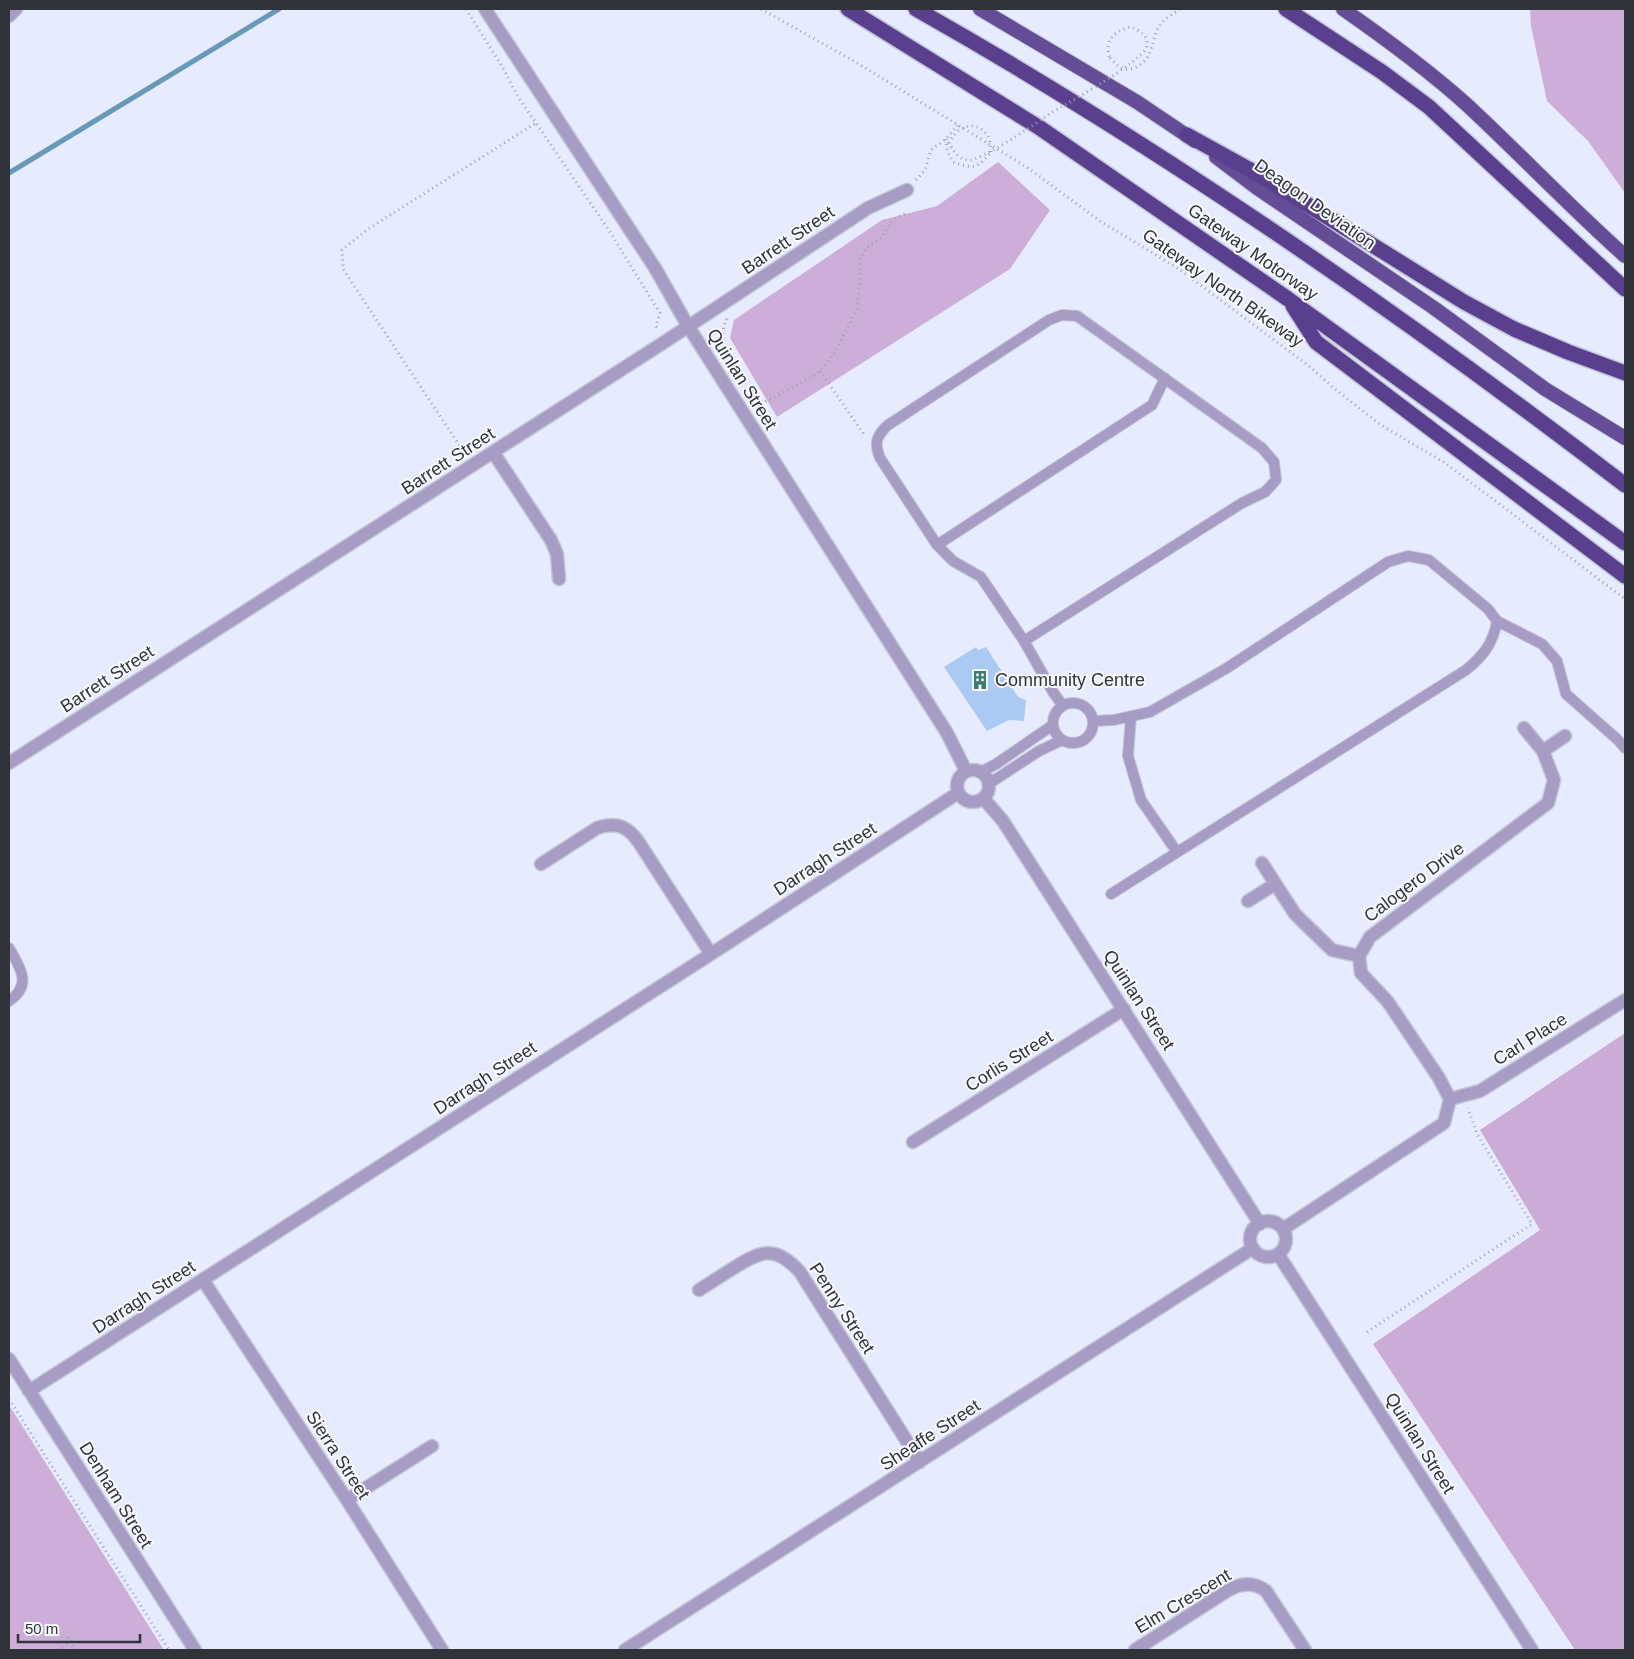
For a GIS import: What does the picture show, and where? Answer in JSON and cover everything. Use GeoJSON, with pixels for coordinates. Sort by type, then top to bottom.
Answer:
{"type":"FeatureCollection","features":[{"type":"Feature","properties":{"kind":"highway","name":"Gateway Motorway"},"geometry":{"type":"LineString","coordinates":[[848,9],[1040,128],[1288,298],[1625,543]]}},
{"type":"Feature","properties":{"kind":"highway","name":"Gateway Motorway"},"geometry":{"type":"LineString","coordinates":[[916,9],[1086,109],[1315,259],[1524,408],[1625,485]]}},
{"type":"Feature","properties":{"kind":"highway","name":"Deagon Deviation"},"geometry":{"type":"LineString","coordinates":[[980,9],[1138,102],[1187,135],[1257,188],[1434,308],[1545,389],[1625,438]]}},
{"type":"Feature","properties":{"kind":"highway"},"geometry":{"type":"LineString","coordinates":[[1286,9],[1382,72],[1429,108],[1625,289]]}},
{"type":"Feature","properties":{"kind":"highway"},"geometry":{"type":"LineString","coordinates":[[1343,9],[1403,51],[1465,103],[1589,224],[1625,256]]}},
{"type":"Feature","properties":{"kind":"highway"},"geometry":{"type":"LineString","coordinates":[[1187,135],[1262,178],[1464,302],[1514,329],[1625,373]]}},
{"type":"Feature","properties":{"kind":"highway"},"geometry":{"type":"LineString","coordinates":[[1288,298],[1316,342],[1625,576]]}},
{"type":"Feature","properties":{"kind":"street"},"geometry":{"type":"LineString","coordinates":[[9,16],[16,9]]}},
{"type":"Feature","properties":{"kind":"street","name":"Quinlan Street"},"geometry":{"type":"LineString","coordinates":[[485,9],[655,268],[702,351],[937,718],[957,751],[966,771]]}},
{"type":"Feature","properties":{"kind":"street","name":"Barrett Street"},"geometry":{"type":"LineString","coordinates":[[9,763],[473,466],[868,208],[907,190]]}},
{"type":"Feature","properties":{"kind":"street"},"geometry":{"type":"LineString","coordinates":[[494,452],[551,540],[557,554],[559,579]]}},
{"type":"Feature","properties":{"kind":"street","name":"Calogero Drive"},"geometry":{"type":"LineString","coordinates":[[1359,956],[1370,937],[1548,803],[1554,780],[1542,751],[1524,728]]}},
{"type":"Feature","properties":{"kind":"street"},"geometry":{"type":"LineString","coordinates":[[1542,751],[1565,736]]}},
{"type":"Feature","properties":{"kind":"street"},"geometry":{"type":"LineString","coordinates":[[976,770],[988,778],[990,783],[988,794],[984,799],[970,802],[965,801],[958,794],[957,783],[966,771],[976,770]]}},
{"type":"Feature","properties":{"kind":"street","name":"Darragh Street"},"geometry":{"type":"LineString","coordinates":[[29,1391],[958,794]]}},
{"type":"Feature","properties":{"kind":"street","name":"Quinlan Street"},"geometry":{"type":"LineString","coordinates":[[984,799],[1003,822],[1019,846],[1260,1224]]}},
{"type":"Feature","properties":{"kind":"street"},"geometry":{"type":"LineString","coordinates":[[541,864],[597,828],[606,825],[625,828],[633,834],[640,844],[711,954]]}},
{"type":"Feature","properties":{"kind":"street"},"geometry":{"type":"LineString","coordinates":[[1262,863],[1295,914],[1332,950],[1359,956],[1361,973],[1388,1002],[1439,1078],[1450,1099],[1444,1123],[1283,1229]]}},
{"type":"Feature","properties":{"kind":"street"},"geometry":{"type":"LineString","coordinates":[[1248,901],[1275,884]]}},
{"type":"Feature","properties":{"kind":"street","name":"Carl Place"},"geometry":{"type":"LineString","coordinates":[[1450,1099],[1480,1091],[1625,1000]]}},
{"type":"Feature","properties":{"kind":"street","name":"Corlis Street"},"geometry":{"type":"LineString","coordinates":[[913,1142],[1124,1009]]}},
{"type":"Feature","properties":{"kind":"street"},"geometry":{"type":"LineString","coordinates":[[1265,1222],[1275,1223],[1283,1229],[1286,1240],[1278,1254],[1261,1256],[1253,1248],[1251,1243],[1252,1232],[1260,1224],[1265,1222]]}},
{"type":"Feature","properties":{"kind":"street","name":"Sheaffe Street"},"geometry":{"type":"LineString","coordinates":[[625,1650],[1253,1248]]}},
{"type":"Feature","properties":{"kind":"street","name":"Penny Street"},"geometry":{"type":"LineString","coordinates":[[699,1290],[751,1257],[764,1253],[777,1254],[790,1261],[800,1272],[920,1462]]}},
{"type":"Feature","properties":{"kind":"street","name":"Quinlan Street"},"geometry":{"type":"LineString","coordinates":[[1278,1254],[1532,1650]]}},
{"type":"Feature","properties":{"kind":"street","name":"Sierra Street"},"geometry":{"type":"LineString","coordinates":[[203,1280],[347,1500],[442,1650]]}},
{"type":"Feature","properties":{"kind":"street","name":"Denham Street"},"geometry":{"type":"LineString","coordinates":[[9,1359],[194,1650]]}},
{"type":"Feature","properties":{"kind":"street"},"geometry":{"type":"LineString","coordinates":[[347,1500],[432,1446]]}},
{"type":"Feature","properties":{"kind":"street","name":"Elm Crescent"},"geometry":{"type":"LineString","coordinates":[[1135,1650],[1227,1591],[1234,1587],[1249,1584],[1261,1587],[1266,1591],[1305,1650]]}},
{"type":"Feature","properties":{"kind":"lane"},"geometry":{"type":"LineString","coordinates":[[1024,641],[1242,503],[1265,492],[1276,480],[1274,462],[1262,448],[1077,316],[1062,314],[1050,320],[888,425],[880,433],[876,442],[876,450],[880,458],[937,545],[953,561],[981,576],[1024,641],[1052,692],[1063,706]]}},
{"type":"Feature","properties":{"kind":"lane"},"geometry":{"type":"LineString","coordinates":[[937,545],[1152,405],[1165,378]]}},
{"type":"Feature","properties":{"kind":"lane"},"geometry":{"type":"LineString","coordinates":[[1094,721],[1114,720],[1150,712],[1227,668],[1388,562],[1408,556],[1429,560],[1488,609],[1497,621],[1542,644],[1557,661],[1566,694],[1625,748]]}},
{"type":"Feature","properties":{"kind":"lane"},"geometry":{"type":"LineString","coordinates":[[1111,894],[1466,670],[1482,656],[1495,634],[1497,621]]}},
{"type":"Feature","properties":{"kind":"lane"},"geometry":{"type":"LineString","coordinates":[[1076,703],[1088,708],[1092,714],[1094,721],[1091,733],[1081,741],[1075,743],[1062,740],[1058,736],[1053,725],[1055,714],[1063,706],[1076,703]]}},
{"type":"Feature","properties":{"kind":"lane"},"geometry":{"type":"LineString","coordinates":[[1131,716],[1128,756],[1141,800],[1177,852]]}},
{"type":"Feature","properties":{"kind":"lane"},"geometry":{"type":"LineString","coordinates":[[981,772],[996,764],[1053,725]]}},
{"type":"Feature","properties":{"kind":"lane"},"geometry":{"type":"LineString","coordinates":[[990,783],[1039,751],[1062,740]]}},
{"type":"Feature","properties":{"kind":"lane"},"geometry":{"type":"LineString","coordinates":[[9,948],[23,976],[22,987],[9,1001]]}},
{"type":"Feature","properties":{"kind":"path"},"geometry":{"type":"LineString","coordinates":[[466,9],[503,68],[517,95],[610,232],[660,313],[656,326],[660,331]]}},
{"type":"Feature","properties":{"kind":"path","name":"Gateway North Bikeway"},"geometry":{"type":"LineString","coordinates":[[762,9],[854,61],[1028,168],[1100,221],[1179,269],[1309,366],[1381,425],[1444,463],[1625,599]]}},
{"type":"Feature","properties":{"kind":"path"},"geometry":{"type":"LineString","coordinates":[[946,139],[948,151],[953,162],[967,167],[976,166],[983,162],[991,152],[991,145],[987,133],[978,127],[967,125],[958,130],[949,142],[953,150],[961,158],[969,160],[979,158],[986,153],[993,149],[1000,144],[1019,133],[1130,64],[1146,49],[1147,40],[1143,33],[1130,26],[1116,32],[1108,45],[1110,58],[1121,68],[1128,70],[1142,63],[1148,56],[1152,41],[1160,25],[1168,16],[1180,9]]}},
{"type":"Feature","properties":{"kind":"path"},"geometry":{"type":"LineString","coordinates":[[473,466],[343,269],[342,250],[368,229],[536,124]]}},
{"type":"Feature","properties":{"kind":"path"},"geometry":{"type":"LineString","coordinates":[[907,190],[925,170],[930,150],[946,139],[958,125]]}},
{"type":"Feature","properties":{"kind":"path"},"geometry":{"type":"LineString","coordinates":[[761,404],[810,378],[820,371],[834,354],[857,309],[860,279],[859,262],[866,248],[881,238],[893,220],[906,213]]}},
{"type":"Feature","properties":{"kind":"path"},"geometry":{"type":"LineString","coordinates":[[660,313],[664,312]]}},
{"type":"Feature","properties":{"kind":"path"},"geometry":{"type":"LineString","coordinates":[[723,339],[724,323],[729,317]]}},
{"type":"Feature","properties":{"kind":"path"},"geometry":{"type":"LineString","coordinates":[[820,371],[867,439],[876,442]]}},
{"type":"Feature","properties":{"kind":"path"},"geometry":{"type":"LineString","coordinates":[[1367,1332],[1532,1224],[1476,1134],[1464,1096]]}},
{"type":"Feature","properties":{"kind":"path"},"geometry":{"type":"LineString","coordinates":[[9,1399],[169,1650]]}},
{"type":"Feature","properties":{"kind":"path"},"geometry":{"type":"LineString","coordinates":[[67,1636],[77,1650]]}},
{"type":"Feature","properties":{"kind":"path"},"geometry":{"type":"LineString","coordinates":[[58,1650],[71,1642]]}},
{"type":"Feature","properties":{"kind":"shaded area"},"geometry":{"type":"Polygon","coordinates":[[[1530,9],[1625,9],[1625,193],[1588,141],[1547,101],[1531,26],[1530,9]]]}},
{"type":"Feature","properties":{"kind":"shaded area"},"geometry":{"type":"Polygon","coordinates":[[[998,162],[1050,210],[1010,269],[777,417],[730,338],[734,320],[882,220],[937,206],[998,162]]]}},
{"type":"Feature","properties":{"kind":"shaded area"},"geometry":{"type":"Polygon","coordinates":[[[1625,1033],[1625,1650],[1575,1650],[1373,1344],[1540,1230],[1480,1130],[1625,1033]]]}},
{"type":"Feature","properties":{"kind":"shaded area"},"geometry":{"type":"Polygon","coordinates":[[[9,1405],[164,1650],[9,1650],[9,1405]]]}},
{"type":"Feature","properties":{"kind":"building","name":"Community Centre"},"geometry":{"type":"Polygon","coordinates":[[[976,647],[978,650],[986,647],[1018,697],[1026,700],[1024,721],[1009,720],[987,731],[944,667],[976,647]]]}},
{"type":"Feature","properties":{"kind":"waterway"},"geometry":{"type":"LineString","coordinates":[[9,173],[279,9]]}},
{"type":"Feature","properties":{"kind":"place","name":"Community Centre"},"geometry":{"type":"Point","coordinates":[980,680]}}]}
